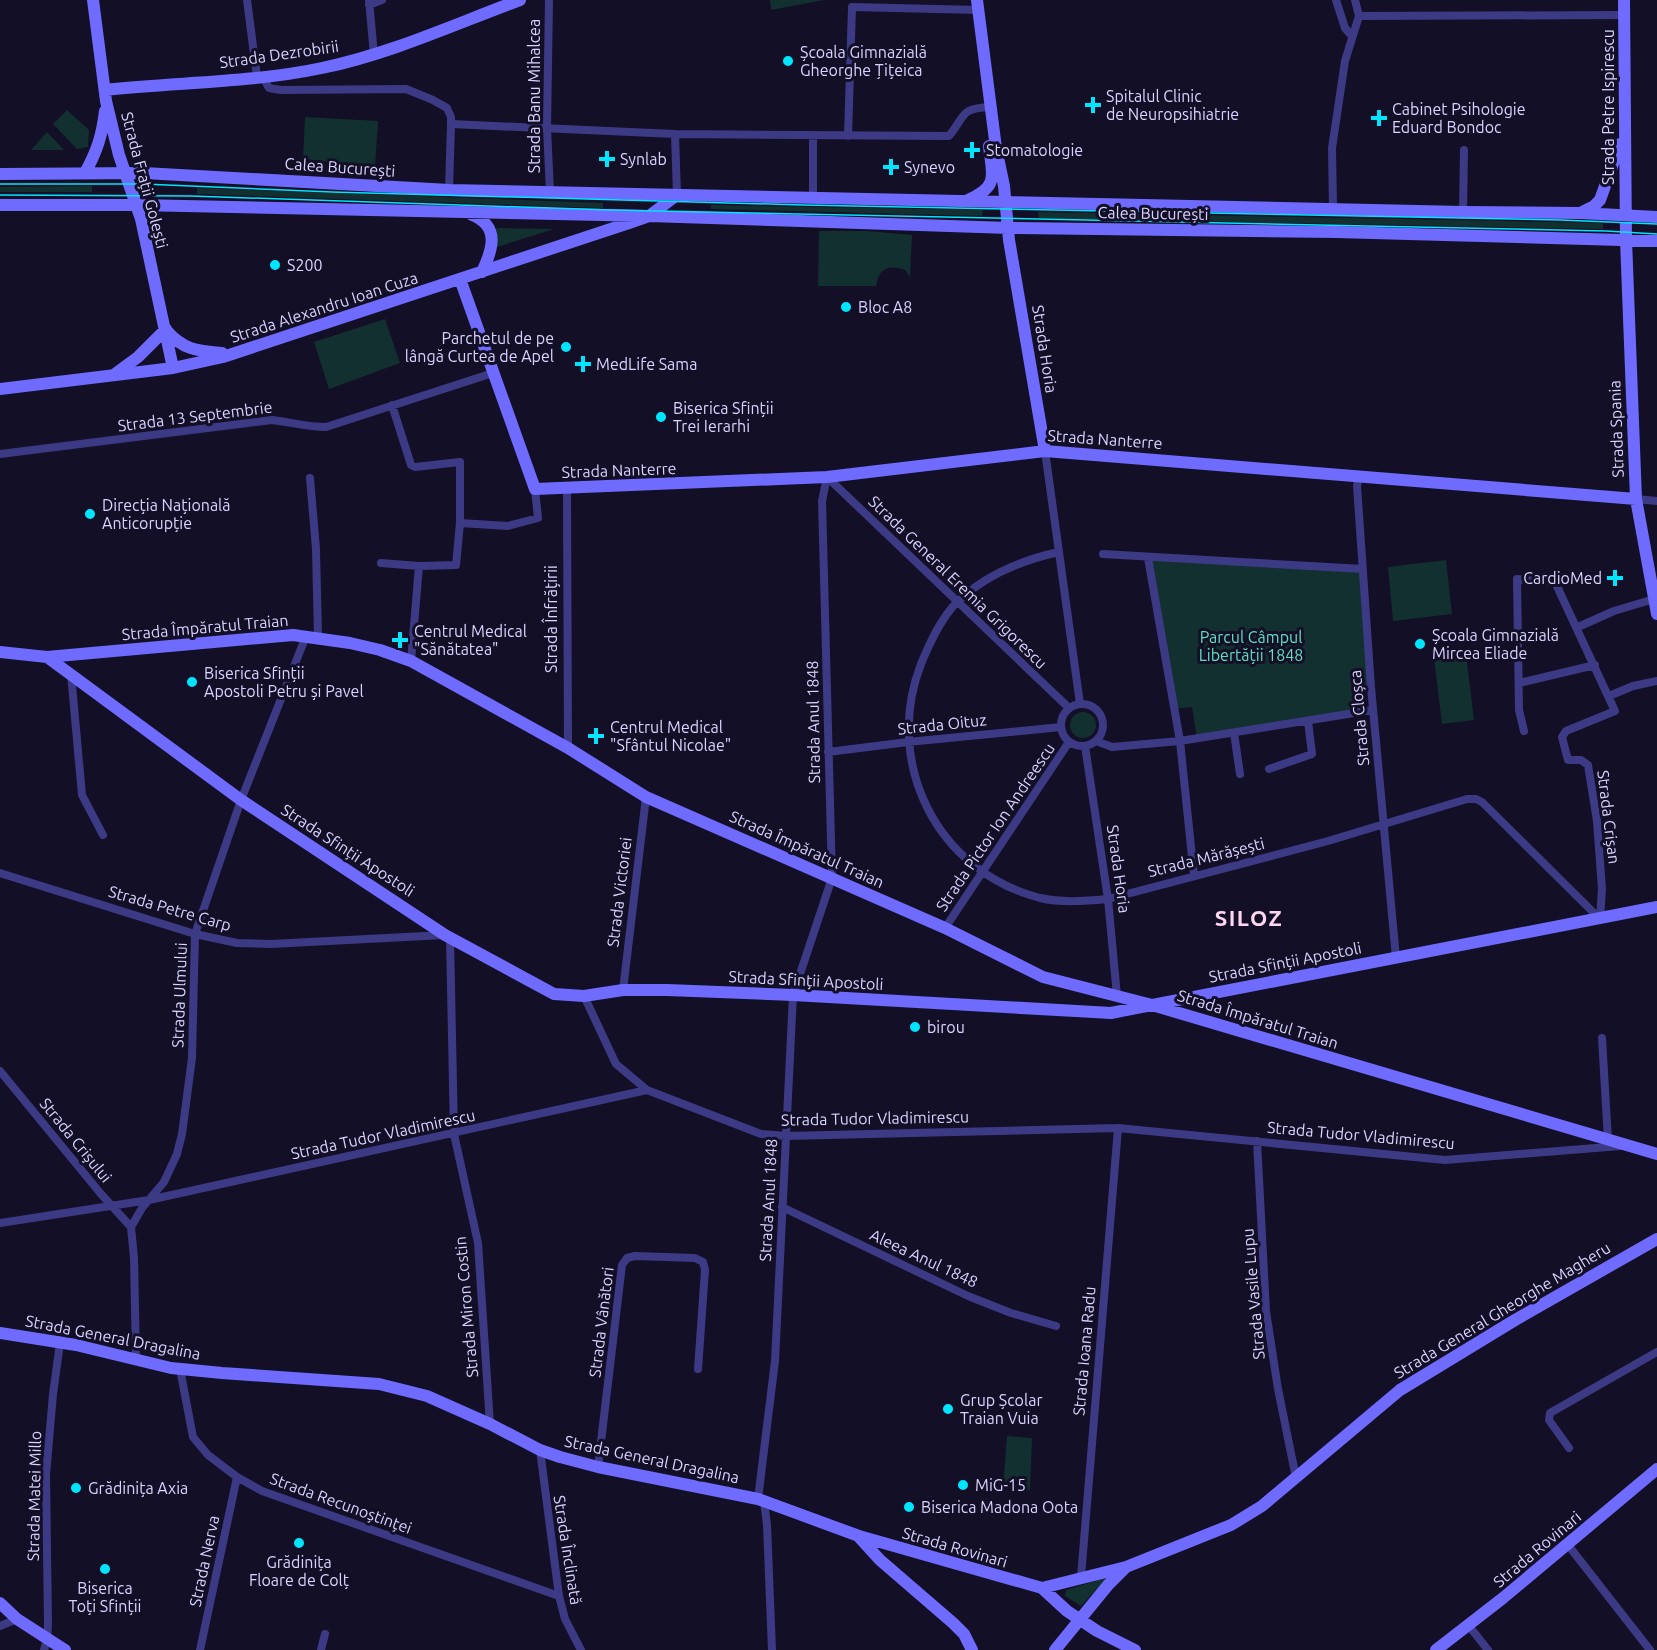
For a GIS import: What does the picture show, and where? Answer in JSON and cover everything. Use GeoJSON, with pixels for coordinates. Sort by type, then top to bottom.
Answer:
{"type":"FeatureCollection","features":[{"type":"Feature","properties":{"kind":"street","name":"Strada Frații Golești"},"geometry":{"type":"LineString","coordinates":[[93,0],[106,95],[125,172],[136,205],[166,329],[173,368]]}},
{"type":"Feature","properties":{"kind":"street"},"geometry":{"type":"LineString","coordinates":[[247,0],[260,77],[270,88],[281,90],[406,89],[447,108],[451,117],[449,190]]}},
{"type":"Feature","properties":{"kind":"street"},"geometry":{"type":"LineString","coordinates":[[374,55],[369,3],[382,0]]}},
{"type":"Feature","properties":{"kind":"street","name":"Strada Dezrobirii"},"geometry":{"type":"LineString","coordinates":[[106,95],[321,68],[374,55],[520,0]]}},
{"type":"Feature","properties":{"kind":"street","name":"Strada Banu Mihalcea"},"geometry":{"type":"LineString","coordinates":[[549,0],[547,128],[550,192]]}},
{"type":"Feature","properties":{"kind":"street"},"geometry":{"type":"LineString","coordinates":[[1336,0],[1345,28],[1352,36]]}},
{"type":"Feature","properties":{"kind":"street"},"geometry":{"type":"LineString","coordinates":[[1333,209],[1332,148],[1345,61],[1359,16],[1355,0]]}},
{"type":"Feature","properties":{"kind":"street","name":"Strada Petre Ispirescu"},"geometry":{"type":"LineString","coordinates":[[1624,0],[1626,240]]}},
{"type":"Feature","properties":{"kind":"street"},"geometry":{"type":"LineString","coordinates":[[848,136],[852,7],[978,5]]}},
{"type":"Feature","properties":{"kind":"street","name":"Strada Horia"},"geometry":{"type":"LineString","coordinates":[[978,5],[1009,228],[1045,451],[1080,704]]}},
{"type":"Feature","properties":{"kind":"street"},"geometry":{"type":"LineString","coordinates":[[1359,16],[1624,15]]}},
{"type":"Feature","properties":{"kind":"street"},"geometry":{"type":"LineString","coordinates":[[85,173],[96,154],[102,135],[106,95]]}},
{"type":"Feature","properties":{"kind":"street"},"geometry":{"type":"LineString","coordinates":[[451,124],[675,134],[949,136],[966,111],[975,107],[991,107],[986,118],[992,180],[988,190],[966,201]]}},
{"type":"Feature","properties":{"kind":"street"},"geometry":{"type":"LineString","coordinates":[[1580,213],[1600,200],[1624,131]]}},
{"type":"Feature","properties":{"kind":"street"},"geometry":{"type":"LineString","coordinates":[[649,216],[677,195],[675,134]]}},
{"type":"Feature","properties":{"kind":"street"},"geometry":{"type":"LineString","coordinates":[[813,135],[813,198]]}},
{"type":"Feature","properties":{"kind":"street"},"geometry":{"type":"LineString","coordinates":[[1463,212],[1464,150]]}},
{"type":"Feature","properties":{"kind":"street","name":"Calea București"},"geometry":{"type":"LineString","coordinates":[[0,174],[125,172],[449,190],[1626,214],[1657,217]]}},
{"type":"Feature","properties":{"kind":"street"},"geometry":{"type":"LineString","coordinates":[[611,193],[611,216]]}},
{"type":"Feature","properties":{"kind":"street","name":"Calea București"},"geometry":{"type":"LineString","coordinates":[[0,205],[136,205],[649,216],[1009,228],[1336,232],[1657,241]]}},
{"type":"Feature","properties":{"kind":"street"},"geometry":{"type":"LineString","coordinates":[[468,213],[483,220],[491,234],[492,245],[482,272]]}},
{"type":"Feature","properties":{"kind":"street"},"geometry":{"type":"LineString","coordinates":[[573,215],[580,226],[579,240]]}},
{"type":"Feature","properties":{"kind":"street","name":"Strada Alexandru Ioan Cuza"},"geometry":{"type":"LineString","coordinates":[[0,389],[173,368],[234,353],[649,216]]}},
{"type":"Feature","properties":{"kind":"street","name":"Strada Spania"},"geometry":{"type":"LineString","coordinates":[[1626,240],[1636,499],[1657,614]]}},
{"type":"Feature","properties":{"kind":"street"},"geometry":{"type":"LineString","coordinates":[[460,279],[535,489],[538,518],[508,526],[460,523]]}},
{"type":"Feature","properties":{"kind":"street"},"geometry":{"type":"LineString","coordinates":[[114,375],[138,357],[166,329],[176,342],[191,349],[234,353]]}},
{"type":"Feature","properties":{"kind":"street","name":"Strada 13 Septembrie"},"geometry":{"type":"LineString","coordinates":[[0,454],[272,420],[326,427],[493,373]]}},
{"type":"Feature","properties":{"kind":"street"},"geometry":{"type":"LineString","coordinates":[[381,563],[419,566],[456,564],[460,523],[460,462],[415,467],[411,465],[392,405]]}},
{"type":"Feature","properties":{"kind":"street","name":"Strada Nanterre"},"geometry":{"type":"LineString","coordinates":[[535,489],[827,477],[1045,451],[1636,499]]}},
{"type":"Feature","properties":{"kind":"street","name":"Strada Cloșca"},"geometry":{"type":"LineString","coordinates":[[1359,475],[1357,486],[1373,710],[1396,958]]}},
{"type":"Feature","properties":{"kind":"street","name":"Strada General Eremia Grigorescu"},"geometry":{"type":"LineString","coordinates":[[827,477],[1069,708]]}},
{"type":"Feature","properties":{"kind":"street","name":"Strada Anul 1848"},"geometry":{"type":"LineString","coordinates":[[772,1650],[767,1525],[761,1500],[775,1361],[793,994],[832,878],[822,501],[827,477]]}},
{"type":"Feature","properties":{"kind":"street"},"geometry":{"type":"LineString","coordinates":[[310,478],[316,549],[312,637]]}},
{"type":"Feature","properties":{"kind":"street","name":"Strada Înfrățirii"},"geometry":{"type":"LineString","coordinates":[[567,489],[568,748]]}},
{"type":"Feature","properties":{"kind":"street"},"geometry":{"type":"LineString","coordinates":[[1636,499],[1657,501]]}},
{"type":"Feature","properties":{"kind":"street","name":"Strada Mărășești"},"geometry":{"type":"LineString","coordinates":[[1059,552],[1014,565],[974,588],[957,603],[947,614],[930,643],[913,688],[908,715],[908,741],[915,779],[926,808],[936,826],[983,871],[1014,889],[1041,898],[1079,902],[1108,898],[1383,825],[1467,799],[1476,799],[1482,802],[1600,919]]}},
{"type":"Feature","properties":{"kind":"street"},"geometry":{"type":"LineString","coordinates":[[1103,554],[1363,569]]}},
{"type":"Feature","properties":{"kind":"street"},"geometry":{"type":"LineString","coordinates":[[1148,558],[1180,741],[1194,876]]}},
{"type":"Feature","properties":{"kind":"street"},"geometry":{"type":"LineString","coordinates":[[411,661],[419,566]]}},
{"type":"Feature","properties":{"kind":"street"},"geometry":{"type":"LineString","coordinates":[[1524,730],[1519,710],[1517,579],[1555,582],[1609,696],[1633,686],[1657,681]]}},
{"type":"Feature","properties":{"kind":"street"},"geometry":{"type":"LineString","coordinates":[[1578,627],[1614,611],[1654,599]]}},
{"type":"Feature","properties":{"kind":"street","name":"Strada Împăratul Traian"},"geometry":{"type":"LineString","coordinates":[[0,652],[47,657],[278,636],[312,637],[380,650],[411,661],[568,748],[646,797],[945,928],[1043,977],[1152,1005],[1657,1154]]}},
{"type":"Feature","properties":{"kind":"street","name":"Strada Ulmului"},"geometry":{"type":"LineString","coordinates":[[131,1227],[142,1208],[164,1182],[173,1164],[182,1134],[192,1058],[195,934],[241,800],[312,637]]}},
{"type":"Feature","properties":{"kind":"street","name":"Strada Sfinții Apostoli"},"geometry":{"type":"LineString","coordinates":[[47,657],[241,800],[447,937],[554,994],[584,996],[623,990],[793,994],[1111,1012],[1657,907]]}},
{"type":"Feature","properties":{"kind":"street"},"geometry":{"type":"LineString","coordinates":[[1519,683],[1595,665]]}},
{"type":"Feature","properties":{"kind":"street"},"geometry":{"type":"LineString","coordinates":[[71,674],[82,795],[102,835]]}},
{"type":"Feature","properties":{"kind":"street","name":"Strada Crișan"},"geometry":{"type":"LineString","coordinates":[[1600,919],[1602,889],[1597,821],[1588,765],[1581,760],[1568,760],[1562,737],[1566,732],[1616,711],[1609,696]]}},
{"type":"Feature","properties":{"kind":"street"},"geometry":{"type":"LineString","coordinates":[[1080,704],[1093,706],[1102,716],[1103,730],[1096,741],[1085,746],[1069,742],[1060,727],[1064,713],[1069,708],[1080,704]]}},
{"type":"Feature","properties":{"kind":"street"},"geometry":{"type":"LineString","coordinates":[[1096,741],[1112,747],[1180,741],[1373,710]]}},
{"type":"Feature","properties":{"kind":"street"},"geometry":{"type":"LineString","coordinates":[[1269,769],[1312,754],[1308,721]]}},
{"type":"Feature","properties":{"kind":"street","name":"Strada Oituz"},"geometry":{"type":"LineString","coordinates":[[828,752],[908,741],[1060,727]]}},
{"type":"Feature","properties":{"kind":"street"},"geometry":{"type":"LineString","coordinates":[[1234,733],[1240,774]]}},
{"type":"Feature","properties":{"kind":"street","name":"Strada Pictor Ion Andreescu"},"geometry":{"type":"LineString","coordinates":[[945,928],[1069,742]]}},
{"type":"Feature","properties":{"kind":"street","name":"Strada Horia"},"geometry":{"type":"LineString","coordinates":[[1085,746],[1108,898],[1117,996]]}},
{"type":"Feature","properties":{"kind":"street","name":"Strada Victoriei"},"geometry":{"type":"LineString","coordinates":[[623,990],[646,797]]}},
{"type":"Feature","properties":{"kind":"street","name":"Strada Petre Carp"},"geometry":{"type":"LineString","coordinates":[[0,873],[195,934],[237,943],[271,944],[447,937]]}},
{"type":"Feature","properties":{"kind":"street","name":"Strada Miron Costin"},"geometry":{"type":"LineString","coordinates":[[447,937],[454,1134],[478,1243],[490,1424]]}},
{"type":"Feature","properties":{"kind":"street"},"geometry":{"type":"LineString","coordinates":[[584,996],[616,1064],[647,1090]]}},
{"type":"Feature","properties":{"kind":"street"},"geometry":{"type":"LineString","coordinates":[[1602,1038],[1608,1140]]}},
{"type":"Feature","properties":{"kind":"street","name":"Strada Crișului"},"geometry":{"type":"LineString","coordinates":[[0,1071],[131,1227]]}},
{"type":"Feature","properties":{"kind":"street","name":"Strada Tudor Vladimirescu"},"geometry":{"type":"LineString","coordinates":[[0,1223],[149,1200],[647,1090],[761,1134],[786,1136],[1118,1128],[1445,1160],[1626,1145]]}},
{"type":"Feature","properties":{"kind":"street","name":"Strada Ioana Radu"},"geometry":{"type":"LineString","coordinates":[[1082,1577],[1118,1128]]}},
{"type":"Feature","properties":{"kind":"street","name":"Strada Vasile Lupu"},"geometry":{"type":"LineString","coordinates":[[1257,1141],[1266,1311],[1278,1389],[1296,1478]]}},
{"type":"Feature","properties":{"kind":"street","name":"Aleea Anul 1848"},"geometry":{"type":"LineString","coordinates":[[782,1207],[968,1296],[1056,1326]]}},
{"type":"Feature","properties":{"kind":"street"},"geometry":{"type":"LineString","coordinates":[[131,1227],[134,1258],[136,1359]]}},
{"type":"Feature","properties":{"kind":"street","name":"Strada General Gheorghe Magheru"},"geometry":{"type":"LineString","coordinates":[[1082,1577],[1126,1567],[1231,1525],[1262,1506],[1400,1390],[1505,1325],[1657,1239]]}},
{"type":"Feature","properties":{"kind":"street","name":"Strada Vânători"},"geometry":{"type":"LineString","coordinates":[[598,1467],[622,1265],[627,1258],[634,1256],[695,1258],[703,1262],[705,1270],[698,1369]]}},
{"type":"Feature","properties":{"kind":"street","name":"Strada General Dragalina"},"geometry":{"type":"LineString","coordinates":[[0,1333],[60,1342],[180,1369],[379,1383],[427,1396],[490,1424],[540,1450],[598,1467],[761,1500],[859,1536],[880,1560],[964,1634],[972,1650]]}},
{"type":"Feature","properties":{"kind":"street","name":"Strada Matei Millo"},"geometry":{"type":"LineString","coordinates":[[46,1645],[46,1475],[60,1342]]}},
{"type":"Feature","properties":{"kind":"street"},"geometry":{"type":"LineString","coordinates":[[1569,1448],[1549,1420],[1550,1413],[1657,1352]]}},
{"type":"Feature","properties":{"kind":"street","name":"Strada Recunoștinței"},"geometry":{"type":"LineString","coordinates":[[180,1369],[193,1437],[208,1455],[237,1477],[262,1491],[559,1596]]}},
{"type":"Feature","properties":{"kind":"street","name":"Strada Înclinată"},"geometry":{"type":"LineString","coordinates":[[540,1450],[559,1596],[565,1619],[581,1650]]}},
{"type":"Feature","properties":{"kind":"street","name":"Strada Rovinari"},"geometry":{"type":"LineString","coordinates":[[1436,1650],[1469,1626],[1656,1472]]}},
{"type":"Feature","properties":{"kind":"street","name":"Strada Nerva"},"geometry":{"type":"LineString","coordinates":[[200,1650],[237,1477]]}},
{"type":"Feature","properties":{"kind":"street","name":"Strada Rovinari"},"geometry":{"type":"LineString","coordinates":[[859,1536],[1042,1588],[1067,1611],[1135,1650]]}},
{"type":"Feature","properties":{"kind":"street"},"geometry":{"type":"LineString","coordinates":[[1568,1545],[1650,1650]]}},
{"type":"Feature","properties":{"kind":"street","name":"Strada General Gheorghe Magheru"},"geometry":{"type":"LineString","coordinates":[[1055,1650],[1079,1619],[1126,1567]]}},
{"type":"Feature","properties":{"kind":"street"},"geometry":{"type":"LineString","coordinates":[[1042,1588],[1082,1577]]}},
{"type":"Feature","properties":{"kind":"street"},"geometry":{"type":"LineString","coordinates":[[0,1603],[46,1645],[65,1650]]}},
{"type":"Feature","properties":{"kind":"street"},"geometry":{"type":"LineString","coordinates":[[0,1626],[17,1618]]}},
{"type":"Feature","properties":{"kind":"street"},"geometry":{"type":"LineString","coordinates":[[1469,1626],[1488,1650]]}},
{"type":"Feature","properties":{"kind":"street"},"geometry":{"type":"LineString","coordinates":[[321,1650],[325,1634]]}},
{"type":"Feature","properties":{"kind":"green space"},"geometry":{"type":"Polygon","coordinates":[[[770,0],[824,0],[771,10],[770,0]]]}},
{"type":"Feature","properties":{"kind":"green space"},"geometry":{"type":"Polygon","coordinates":[[[67,110],[89,130],[88,147],[77,149],[53,124],[67,110]]]}},
{"type":"Feature","properties":{"kind":"green space"},"geometry":{"type":"Polygon","coordinates":[[[305,117],[378,121],[375,167],[303,159],[305,117]]]}},
{"type":"Feature","properties":{"kind":"green space"},"geometry":{"type":"Polygon","coordinates":[[[47,132],[64,150],[31,150],[47,132]]]}},
{"type":"Feature","properties":{"kind":"green space"},"geometry":{"type":"Polygon","coordinates":[[[92,186],[92,192],[0,192],[0,187],[92,186]]]}},
{"type":"Feature","properties":{"kind":"green space"},"geometry":{"type":"Polygon","coordinates":[[[197,188],[603,203],[603,208],[197,194],[197,188]]]}},
{"type":"Feature","properties":{"kind":"green space"},"geometry":{"type":"Polygon","coordinates":[[[711,205],[983,210],[982,216],[711,209],[711,205]]]}},
{"type":"Feature","properties":{"kind":"green space"},"geometry":{"type":"Polygon","coordinates":[[[1038,212],[1603,223],[1603,229],[1039,218],[1038,212]]]}},
{"type":"Feature","properties":{"kind":"green space"},"geometry":{"type":"Polygon","coordinates":[[[496,228],[554,229],[497,247],[496,228]]]}},
{"type":"Feature","properties":{"kind":"green space"},"geometry":{"type":"Polygon","coordinates":[[[819,231],[867,231],[912,235],[910,277],[905,270],[889,268],[879,275],[876,286],[818,286],[819,231]]]}},
{"type":"Feature","properties":{"kind":"green space"},"geometry":{"type":"Polygon","coordinates":[[[385,319],[400,363],[329,389],[314,342],[385,319]]]}},
{"type":"Feature","properties":{"kind":"green space","name":"Parcul Câmpul Libertății 1848"},"geometry":{"type":"Polygon","coordinates":[[[1148,558],[1363,569],[1371,687],[1352,689],[1355,714],[1197,739],[1192,707],[1174,709],[1148,558]]]}},
{"type":"Feature","properties":{"kind":"green space"},"geometry":{"type":"Polygon","coordinates":[[[1446,560],[1452,614],[1393,621],[1388,567],[1446,560]]]}},
{"type":"Feature","properties":{"kind":"green space"},"geometry":{"type":"Polygon","coordinates":[[[1466,654],[1474,720],[1442,724],[1434,658],[1466,654]]]}},
{"type":"Feature","properties":{"kind":"green space"},"geometry":{"type":"Polygon","coordinates":[[[1083,712],[1092,716],[1096,725],[1092,734],[1083,738],[1074,734],[1070,725],[1074,716],[1083,712]]]}},
{"type":"Feature","properties":{"kind":"green space"},"geometry":{"type":"Polygon","coordinates":[[[1007,1436],[1032,1438],[1030,1490],[1003,1488],[1007,1436]]]}},
{"type":"Feature","properties":{"kind":"green space"},"geometry":{"type":"Polygon","coordinates":[[[1108,1577],[1081,1606],[1065,1596],[1066,1590],[1108,1577]]]}},
{"type":"Feature","properties":{"kind":"tram line"},"geometry":{"type":"LineString","coordinates":[[0,184],[143,184],[332,192],[803,205],[1561,220],[1657,224]]}},
{"type":"Feature","properties":{"kind":"tram line"},"geometry":{"type":"LineString","coordinates":[[0,195],[191,196],[611,210],[1606,231],[1657,234]]}},
{"type":"Feature","properties":{"kind":"place","name":"Școala Gimnazială Gheorghe Țițeica"},"geometry":{"type":"Point","coordinates":[788,61]}},
{"type":"Feature","properties":{"kind":"place","name":"Spitalul Clinic de Neuropsihiatrie"},"geometry":{"type":"Point","coordinates":[1093,105]}},
{"type":"Feature","properties":{"kind":"place","name":"Cabinet Psihologie Eduard Bondoc"},"geometry":{"type":"Point","coordinates":[1379,118]}},
{"type":"Feature","properties":{"kind":"place","name":"Stomatologie"},"geometry":{"type":"Point","coordinates":[972,150]}},
{"type":"Feature","properties":{"kind":"place","name":"Synlab"},"geometry":{"type":"Point","coordinates":[607,159]}},
{"type":"Feature","properties":{"kind":"place","name":"Synevo"},"geometry":{"type":"Point","coordinates":[891,167]}},
{"type":"Feature","properties":{"kind":"place","name":"S200"},"geometry":{"type":"Point","coordinates":[275,265]}},
{"type":"Feature","properties":{"kind":"place","name":"Bloc A8"},"geometry":{"type":"Point","coordinates":[846,307]}},
{"type":"Feature","properties":{"kind":"place","name":"Parchetul de pe lângă Curtea de Apel"},"geometry":{"type":"Point","coordinates":[566,347]}},
{"type":"Feature","properties":{"kind":"place","name":"MedLife Sama"},"geometry":{"type":"Point","coordinates":[583,364]}},
{"type":"Feature","properties":{"kind":"place","name":"Biserica Sfinții Trei Ierarhi"},"geometry":{"type":"Point","coordinates":[661,417]}},
{"type":"Feature","properties":{"kind":"place","name":"Direcția Națională Anticorupție"},"geometry":{"type":"Point","coordinates":[90,514]}},
{"type":"Feature","properties":{"kind":"place","name":"CardioMed"},"geometry":{"type":"Point","coordinates":[1615,578]}},
{"type":"Feature","properties":{"kind":"place","name":"Centrul Medical \"Sănătatea\""},"geometry":{"type":"Point","coordinates":[400,640]}},
{"type":"Feature","properties":{"kind":"place","name":"Școala Gimnazială Mircea Eliade"},"geometry":{"type":"Point","coordinates":[1420,644]}},
{"type":"Feature","properties":{"kind":"place","name":"Biserica Sfinții Apostoli Petru și Pavel"},"geometry":{"type":"Point","coordinates":[192,682]}},
{"type":"Feature","properties":{"kind":"place","name":"Centrul Medical \"Sfântul Nicolae\""},"geometry":{"type":"Point","coordinates":[596,736]}},
{"type":"Feature","properties":{"kind":"place","name":"birou"},"geometry":{"type":"Point","coordinates":[915,1027]}},
{"type":"Feature","properties":{"kind":"place","name":"Grup Școlar Traian Vuia"},"geometry":{"type":"Point","coordinates":[948,1409]}},
{"type":"Feature","properties":{"kind":"place","name":"MiG-15"},"geometry":{"type":"Point","coordinates":[963,1485]}},
{"type":"Feature","properties":{"kind":"place","name":"Grădinița Axia"},"geometry":{"type":"Point","coordinates":[76,1488]}},
{"type":"Feature","properties":{"kind":"place","name":"Biserica Madona Oota"},"geometry":{"type":"Point","coordinates":[909,1507]}},
{"type":"Feature","properties":{"kind":"place","name":"Grădinița Floare de Colț"},"geometry":{"type":"Point","coordinates":[299,1543]}},
{"type":"Feature","properties":{"kind":"place","name":"Biserica Toți Sfinții"},"geometry":{"type":"Point","coordinates":[105,1569]}},
{"type":"Feature","properties":{"kind":"district","name":"SILOZ"},"geometry":{"type":"Point","coordinates":[1249,918]}}]}
